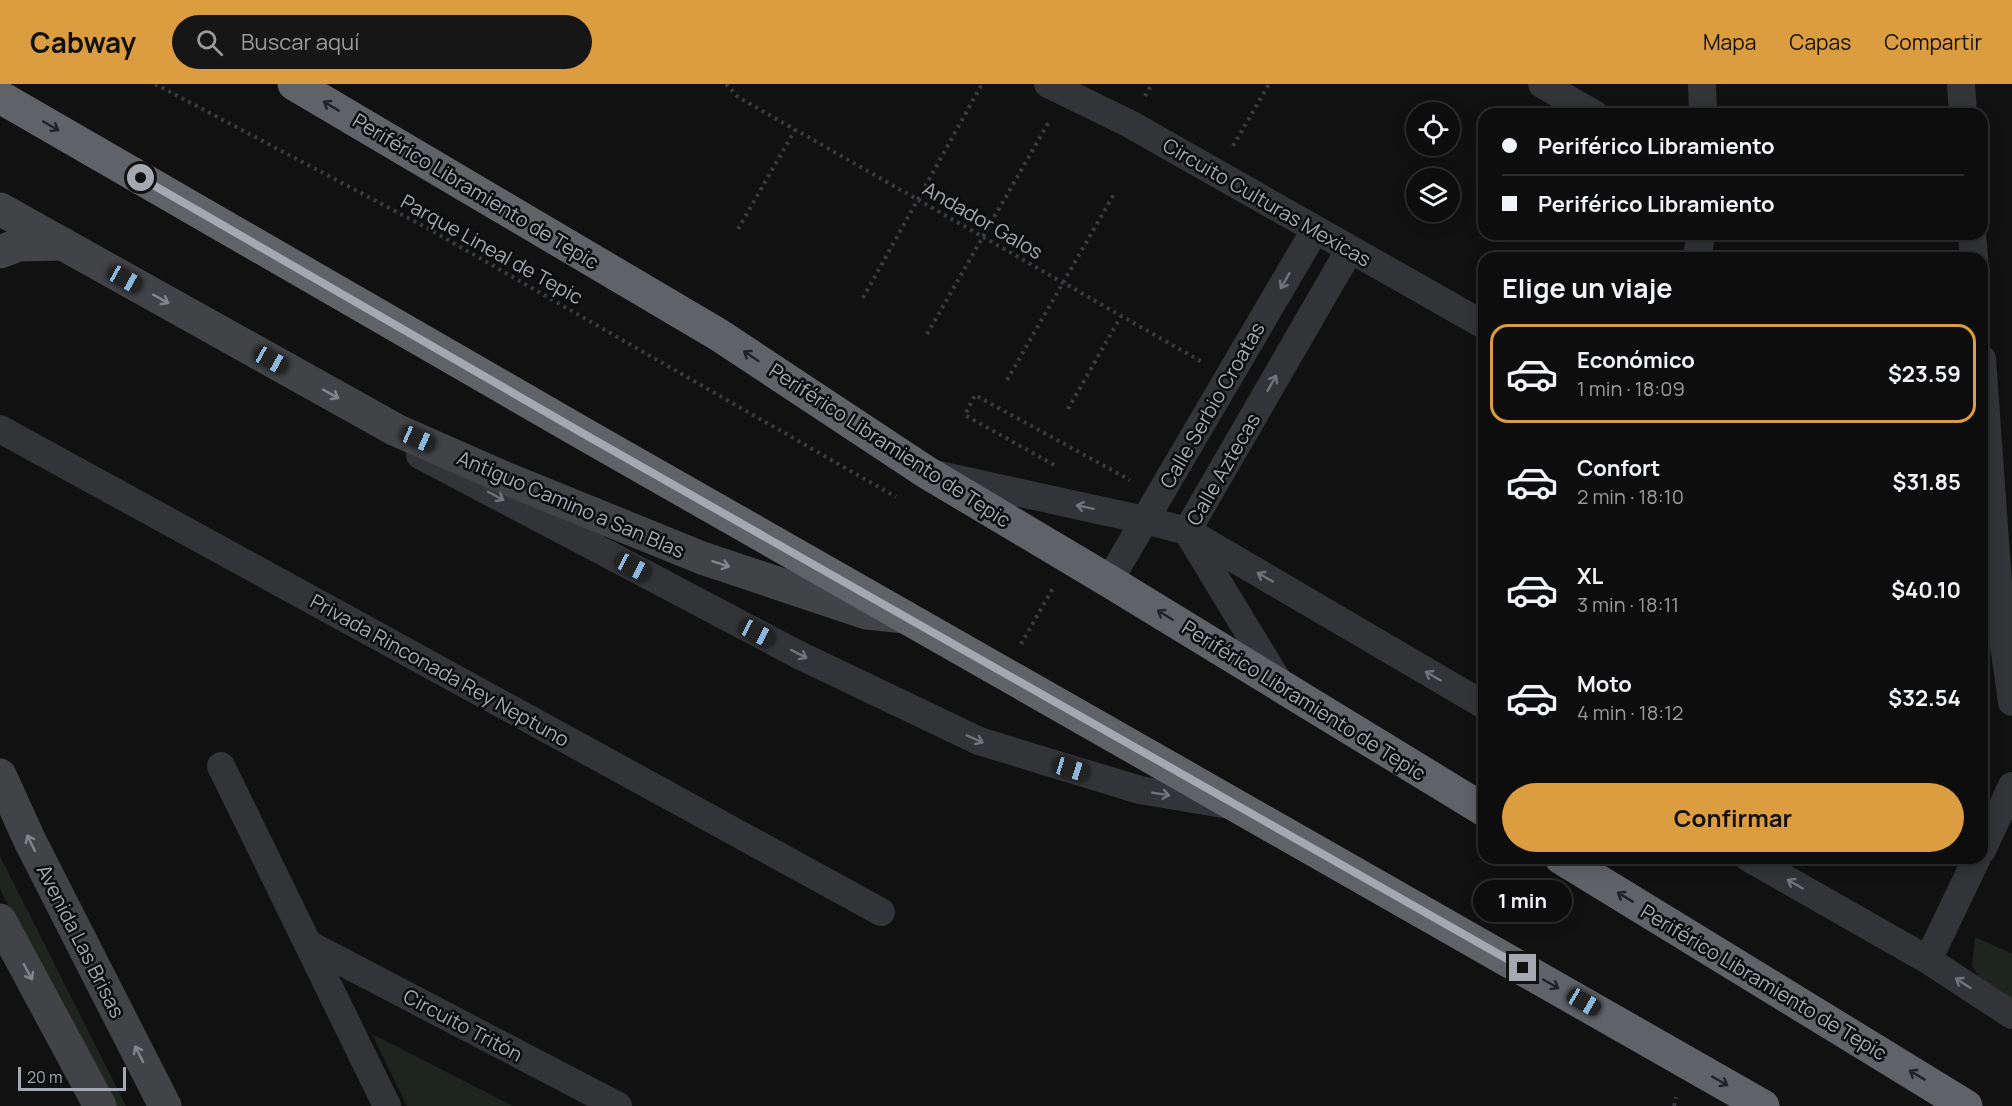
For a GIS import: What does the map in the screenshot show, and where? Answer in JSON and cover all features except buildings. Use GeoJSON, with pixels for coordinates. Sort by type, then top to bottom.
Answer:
{"type":"FeatureCollection","features":[{"type":"Feature","properties":{"kind":"highway","name":"Periférico Libramiento de Tepic"},"geometry":{"type":"LineString","coordinates":[[294,84],[719,334],[926,472],[1110,581],[1478,806]]}},
{"type":"Feature","properties":{"kind":"highway"},"geometry":{"type":"LineString","coordinates":[[0,97],[1763,1106]]}},
{"type":"Feature","properties":{"kind":"highway","name":"Periférico Libramiento de Tepic"},"geometry":{"type":"LineString","coordinates":[[1597,867],[1966,1106]]}},
{"type":"Feature","properties":{"kind":"street"},"geometry":{"type":"LineString","coordinates":[[1542,84],[1584,108]]}},
{"type":"Feature","properties":{"kind":"street"},"geometry":{"type":"LineString","coordinates":[[1702,84],[1703,108]]}},
{"type":"Feature","properties":{"kind":"street"},"geometry":{"type":"LineString","coordinates":[[1961,84],[1963,108]]}},
{"type":"Feature","properties":{"kind":"street","name":"Circuito Culturas Mexicas"},"geometry":{"type":"LineString","coordinates":[[1057,89],[1130,124],[1216,175],[1478,322]]}},
{"type":"Feature","properties":{"kind":"street","name":"Antiguo Camino a San Blas"},"geometry":{"type":"LineString","coordinates":[[0,209],[396,430],[526,487],[702,558],[867,613],[907,618]]}},
{"type":"Feature","properties":{"kind":"street","name":"Calle Serbio Croatas"},"geometry":{"type":"LineString","coordinates":[[1110,581],[1315,230]]}},
{"type":"Feature","properties":{"kind":"street"},"geometry":{"type":"LineString","coordinates":[[0,252],[18,245],[63,244]]}},
{"type":"Feature","properties":{"kind":"street","name":"Calle Aztecas"},"geometry":{"type":"LineString","coordinates":[[1281,686],[1187,531],[1350,249]]}},
{"type":"Feature","properties":{"kind":"street","name":"Privada Rinconada Rey Neptuno"},"geometry":{"type":"LineString","coordinates":[[0,429],[881,912]]}},
{"type":"Feature","properties":{"kind":"street"},"geometry":{"type":"LineString","coordinates":[[396,430],[408,446],[425,458],[799,655],[979,741],[1140,790],[1237,807]]}},
{"type":"Feature","properties":{"kind":"street"},"geometry":{"type":"LineString","coordinates":[[926,472],[1187,531],[1478,701]]}},
{"type":"Feature","properties":{"kind":"street"},"geometry":{"type":"LineString","coordinates":[[1988,532],[1991,619],[2012,702]]}},
{"type":"Feature","properties":{"kind":"street"},"geometry":{"type":"LineString","coordinates":[[221,766],[387,1106]]}},
{"type":"Feature","properties":{"kind":"street","name":"Avenida Las Brisas"},"geometry":{"type":"LineString","coordinates":[[0,775],[30,841],[165,1106]]}},
{"type":"Feature","properties":{"kind":"street"},"geometry":{"type":"LineString","coordinates":[[1988,837],[2012,786]]}},
{"type":"Feature","properties":{"kind":"street"},"geometry":{"type":"LineString","coordinates":[[1760,864],[1928,960],[2012,1016]]}},
{"type":"Feature","properties":{"kind":"street"},"geometry":{"type":"LineString","coordinates":[[1928,960],[1974,864]]}},
{"type":"Feature","properties":{"kind":"street"},"geometry":{"type":"LineString","coordinates":[[0,920],[100,1106]]}},
{"type":"Feature","properties":{"kind":"street","name":"Circuito Tritón"},"geometry":{"type":"LineString","coordinates":[[308,944],[618,1106]]}},
{"type":"Feature","properties":{"kind":"path","name":"Parque Lineal de Tepic"},"geometry":{"type":"LineString","coordinates":[[155,84],[429,229],[810,448]]}},
{"type":"Feature","properties":{"kind":"path","name":"Andador Galos"},"geometry":{"type":"LineString","coordinates":[[726,84],[738,97],[1228,378]]}},
{"type":"Feature","properties":{"kind":"path"},"geometry":{"type":"LineString","coordinates":[[863,298],[982,84]]}},
{"type":"Feature","properties":{"kind":"path"},"geometry":{"type":"LineString","coordinates":[[1216,175],[1269,84]]}},
{"type":"Feature","properties":{"kind":"path"},"geometry":{"type":"LineString","coordinates":[[927,334],[982,237],[1057,89]]}},
{"type":"Feature","properties":{"kind":"path"},"geometry":{"type":"LineString","coordinates":[[738,229],[795,130]]}},
{"type":"Feature","properties":{"kind":"path"},"geometry":{"type":"LineString","coordinates":[[1007,380],[1114,194]]}},
{"type":"Feature","properties":{"kind":"path"},"geometry":{"type":"LineString","coordinates":[[1068,409],[1120,316]]}},
{"type":"Feature","properties":{"kind":"path"},"geometry":{"type":"LineString","coordinates":[[1055,465],[965,415],[975,395],[1097,460]]}},
{"type":"Feature","properties":{"kind":"path"},"geometry":{"type":"LineString","coordinates":[[1018,649],[1053,587]]}},
{"type":"Feature","properties":{"kind":"shaded area"},"geometry":{"type":"Polygon","coordinates":[[[0,856],[126,1106],[110,1106],[0,889],[0,856]]]}},
{"type":"Feature","properties":{"kind":"shaded area"},"geometry":{"type":"Polygon","coordinates":[[[1975,937],[2012,954],[2012,1008],[1985,986],[1972,966],[1975,937]]]}},
{"type":"Feature","properties":{"kind":"shaded area"},"geometry":{"type":"Polygon","coordinates":[[[372,1034],[513,1106],[407,1106],[372,1034]]]}},
{"type":"Feature","properties":{"kind":"route"},"geometry":{"type":"LineString","coordinates":[[141,178],[584,434],[1523,968]]}}]}
